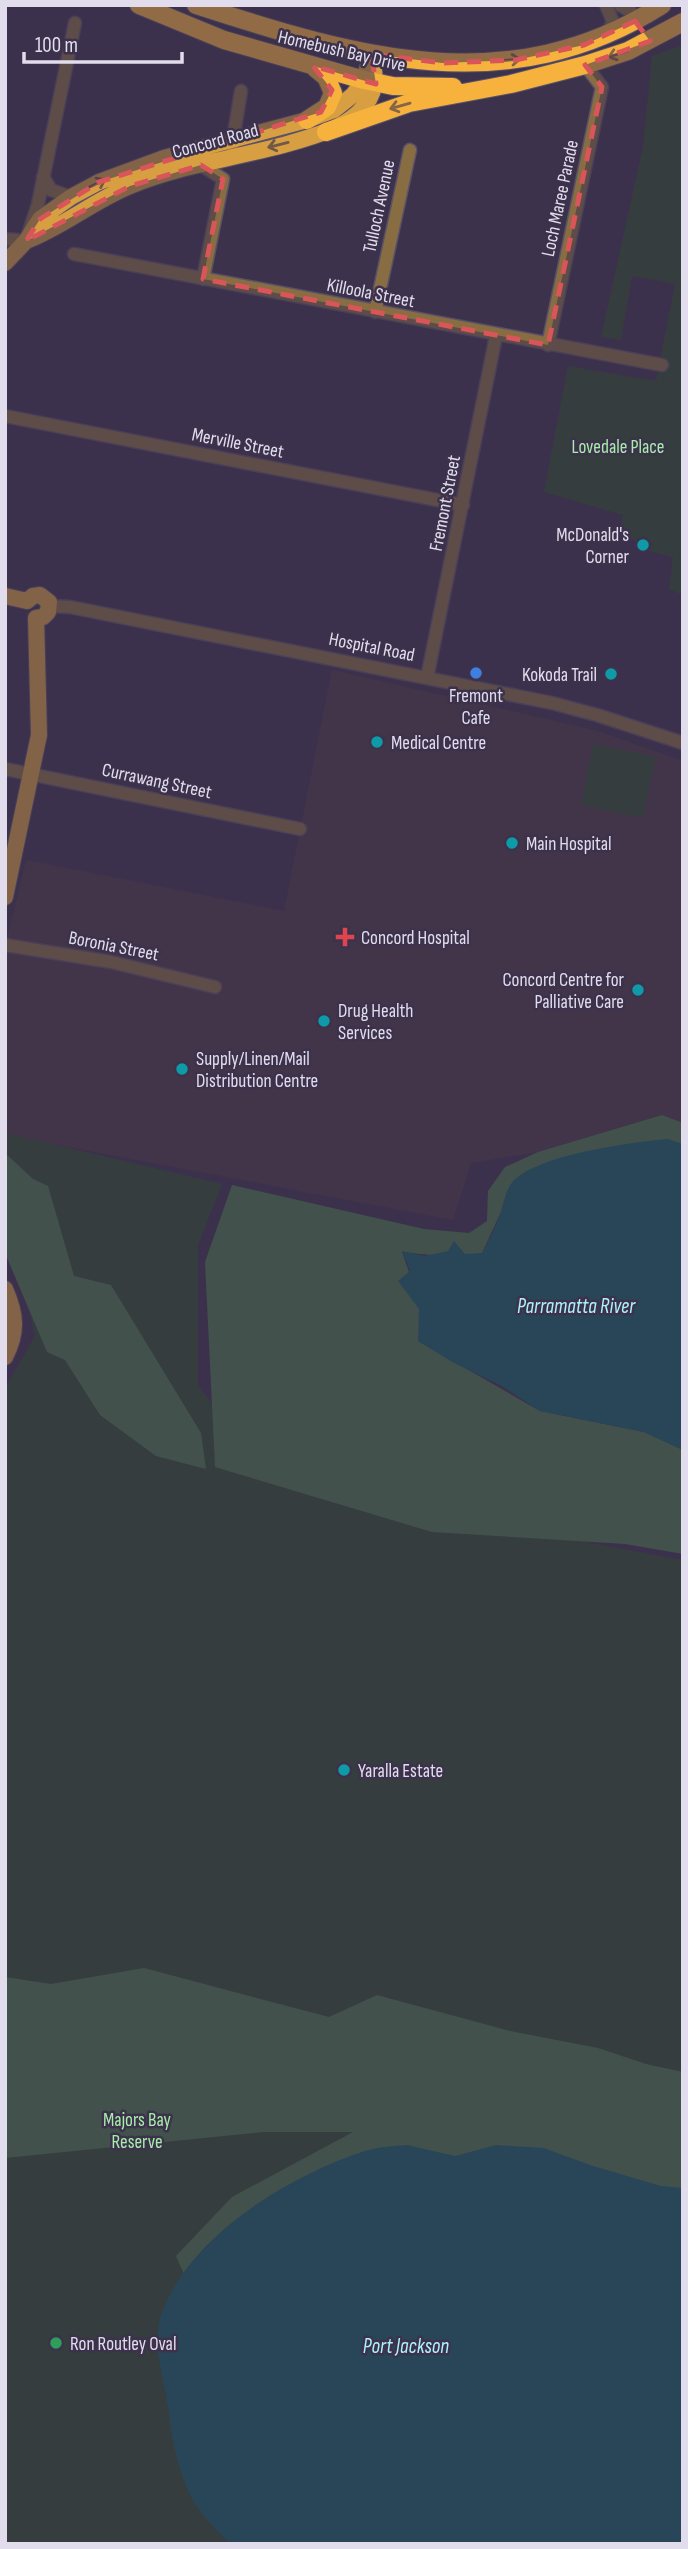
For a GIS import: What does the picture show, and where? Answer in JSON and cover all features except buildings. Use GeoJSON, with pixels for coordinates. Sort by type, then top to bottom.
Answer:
{"type":"FeatureCollection","features":[{"type":"Feature","properties":{"kind":"highway","name":"Homebush Bay Drive"},"geometry":{"type":"LineString","coordinates":[[139,5],[224,40],[370,82],[418,88],[502,86]]}},
{"type":"Feature","properties":{"kind":"highway","name":"Homebush Bay Drive"},"geometry":{"type":"LineString","coordinates":[[196,5],[267,28],[371,54]]}},
{"type":"Feature","properties":{"kind":"highway"},"geometry":{"type":"LineString","coordinates":[[371,54],[404,60],[473,63],[547,55],[605,37],[640,14],[662,5]]}},
{"type":"Feature","properties":{"kind":"highway"},"geometry":{"type":"LineString","coordinates":[[640,14],[650,41]]}},
{"type":"Feature","properties":{"kind":"highway"},"geometry":{"type":"LineString","coordinates":[[326,132],[409,103],[502,86],[585,65],[650,41],[683,22]]}},
{"type":"Feature","properties":{"kind":"highway"},"geometry":{"type":"LineString","coordinates":[[307,120],[324,110],[333,93],[326,77],[313,66]]}},
{"type":"Feature","properties":{"kind":"main road"},"geometry":{"type":"LineString","coordinates":[[370,82],[371,54]]}},
{"type":"Feature","properties":{"kind":"main road","name":"Concord Road"},"geometry":{"type":"LineString","coordinates":[[5,263],[26,241],[40,219],[71,197],[135,167],[325,114],[342,105],[370,82],[373,94],[364,107],[342,125],[326,132],[130,186],[82,210],[47,233],[26,241]]}},
{"type":"Feature","properties":{"kind":"main road"},"geometry":{"type":"LineString","coordinates":[[5,596],[27,601]]}},
{"type":"Feature","properties":{"kind":"main road"},"geometry":{"type":"LineString","coordinates":[[27,601],[33,596],[47,598],[50,606],[46,615],[36,618]]}},
{"type":"Feature","properties":{"kind":"main road"},"geometry":{"type":"LineString","coordinates":[[27,601],[27,612],[36,618]]}},
{"type":"Feature","properties":{"kind":"main road"},"geometry":{"type":"LineString","coordinates":[[5,897],[39,735],[36,618]]}},
{"type":"Feature","properties":{"kind":"main road"},"geometry":{"type":"LineString","coordinates":[[5,1289],[16,1324],[12,1344],[5,1357]]}},
{"type":"Feature","properties":{"kind":"street"},"geometry":{"type":"LineString","coordinates":[[605,37],[613,22],[606,5]]}},
{"type":"Feature","properties":{"kind":"street"},"geometry":{"type":"LineString","coordinates":[[620,5],[640,14]]}},
{"type":"Feature","properties":{"kind":"street"},"geometry":{"type":"LineString","coordinates":[[5,239],[26,241],[38,204],[75,23]]}},
{"type":"Feature","properties":{"kind":"street","name":"Loch Maree Parade"},"geometry":{"type":"LineString","coordinates":[[548,345],[602,87],[585,65]]}},
{"type":"Feature","properties":{"kind":"street"},"geometry":{"type":"LineString","coordinates":[[230,158],[241,91]]}},
{"type":"Feature","properties":{"kind":"street","name":"Tulloch Avenue"},"geometry":{"type":"LineString","coordinates":[[374,312],[410,150]]}},
{"type":"Feature","properties":{"kind":"street"},"geometry":{"type":"LineString","coordinates":[[201,165],[223,179],[203,279]]}},
{"type":"Feature","properties":{"kind":"street"},"geometry":{"type":"LineString","coordinates":[[43,177],[51,191],[71,197]]}},
{"type":"Feature","properties":{"kind":"street","name":"Killoola Street"},"geometry":{"type":"LineString","coordinates":[[74,254],[496,336],[662,365]]}},
{"type":"Feature","properties":{"kind":"street","name":"Fremont Street"},"geometry":{"type":"LineString","coordinates":[[427,678],[496,336]]}},
{"type":"Feature","properties":{"kind":"street","name":"Merville Street"},"geometry":{"type":"LineString","coordinates":[[5,416],[463,505]]}},
{"type":"Feature","properties":{"kind":"street","name":"Hospital Road"},"geometry":{"type":"LineString","coordinates":[[50,606],[70,607],[563,706],[683,743]]}},
{"type":"Feature","properties":{"kind":"street","name":"Currawang Street"},"geometry":{"type":"LineString","coordinates":[[5,769],[300,829]]}},
{"type":"Feature","properties":{"kind":"street","name":"Boronia Street"},"geometry":{"type":"LineString","coordinates":[[5,945],[111,962],[215,987]]}},
{"type":"Feature","properties":{"kind":"highlighted area"},"geometry":{"type":"Polygon","coordinates":[[[635,21],[650,41],[585,65],[602,87],[548,345],[203,279],[223,179],[201,165],[174,172],[130,186],[26,241],[40,219],[99,182],[321,112],[332,90],[313,66],[376,84],[371,54],[442,63],[516,60],[584,45],[635,21]]]}},
{"type":"Feature","properties":{"kind":"shaded area","name":"Concord Hospital"},"geometry":{"type":"Polygon","coordinates":[[[332,670],[598,731],[683,761],[683,1123],[661,1115],[538,1152],[471,1163],[453,1220],[5,1135],[5,948],[26,860],[284,911],[332,670]]]}},
{"type":"Feature","properties":{"kind":"green space","name":"Lovedale Place"},"geometry":{"type":"Polygon","coordinates":[[[683,45],[683,595],[669,589],[673,557],[637,548],[635,540],[618,535],[623,515],[544,492],[568,366],[656,381],[675,284],[632,276],[621,340],[601,337],[643,147],[652,56],[683,45]]]}},
{"type":"Feature","properties":{"kind":"green space"},"geometry":{"type":"Polygon","coordinates":[[[593,744],[656,757],[643,818],[581,805],[593,744]]]}},
{"type":"Feature","properties":{"kind":"green space"},"geometry":{"type":"Polygon","coordinates":[[[662,1115],[683,1123],[683,1158],[500,1214],[482,1253],[459,1258],[402,1252],[422,1309],[418,1341],[540,1411],[644,1432],[683,1450],[683,1554],[625,1544],[432,1532],[215,1467],[205,1262],[232,1185],[424,1229],[469,1233],[487,1221],[488,1191],[505,1167],[538,1152],[662,1115]]]}},
{"type":"Feature","properties":{"kind":"green space","name":"Yaralla Estate"},"geometry":{"type":"Polygon","coordinates":[[[5,1133],[222,1184],[198,1245],[198,1386],[228,1424],[362,1501],[683,1560],[683,2131],[158,2349],[196,2504],[230,2544],[5,2544],[5,1388],[35,1336],[17,1253],[5,1229],[5,1133]]]}},
{"type":"Feature","properties":{"kind":"green space"},"geometry":{"type":"Polygon","coordinates":[[[5,1153],[33,1179],[48,1186],[74,1276],[111,1285],[201,1433],[206,1469],[156,1456],[100,1415],[65,1360],[47,1352],[5,1253],[5,1153]]]}},
{"type":"Feature","properties":{"kind":"green space","name":"Majors Bay Reserve"},"geometry":{"type":"Polygon","coordinates":[[[144,1968],[329,2017],[377,1995],[510,2031],[598,2048],[646,2064],[683,2072],[683,2219],[194,2297],[176,2256],[232,2197],[353,2132],[263,2132],[5,2158],[5,1977],[51,1984],[144,1968]]]}},
{"type":"Feature","properties":{"kind":"water","name":"Parramatta River"},"geometry":{"type":"Polygon","coordinates":[[[668,1139],[683,1144],[683,1450],[644,1432],[540,1411],[502,1386],[454,1363],[418,1341],[419,1309],[398,1281],[410,1271],[402,1251],[425,1256],[448,1251],[454,1241],[465,1254],[482,1253],[509,1187],[522,1174],[539,1165],[584,1152],[668,1139]]]}},
{"type":"Feature","properties":{"kind":"water","name":"Port Jackson"},"geometry":{"type":"Polygon","coordinates":[[[407,2145],[455,2156],[496,2145],[544,2148],[661,2186],[683,2188],[683,2544],[230,2544],[195,2504],[177,2457],[159,2360],[159,2323],[176,2284],[195,2258],[219,2234],[275,2192],[306,2175],[365,2151],[407,2145]]]}},
{"type":"Feature","properties":{"kind":"place","name":"McDonald's Corner"},"geometry":{"type":"Point","coordinates":[643,545]}},
{"type":"Feature","properties":{"kind":"place","name":"Fremont Cafe"},"geometry":{"type":"Point","coordinates":[476,673]}},
{"type":"Feature","properties":{"kind":"place","name":"Kokoda Trail"},"geometry":{"type":"Point","coordinates":[611,674]}},
{"type":"Feature","properties":{"kind":"place","name":"Medical Centre"},"geometry":{"type":"Point","coordinates":[377,742]}},
{"type":"Feature","properties":{"kind":"place","name":"Main Hospital"},"geometry":{"type":"Point","coordinates":[512,843]}},
{"type":"Feature","properties":{"kind":"place","name":"Concord Hospital"},"geometry":{"type":"Point","coordinates":[345,937]}},
{"type":"Feature","properties":{"kind":"place","name":"Concord Centre for Palliative Care"},"geometry":{"type":"Point","coordinates":[638,990]}},
{"type":"Feature","properties":{"kind":"place","name":"Drug Health Services"},"geometry":{"type":"Point","coordinates":[324,1021]}},
{"type":"Feature","properties":{"kind":"place","name":"Supply/Linen/Mail Distribution Centre"},"geometry":{"type":"Point","coordinates":[182,1069]}},
{"type":"Feature","properties":{"kind":"place","name":"Yaralla Estate"},"geometry":{"type":"Point","coordinates":[344,1770]}},
{"type":"Feature","properties":{"kind":"place","name":"Ron Routley Oval"},"geometry":{"type":"Point","coordinates":[56,2343]}}]}
